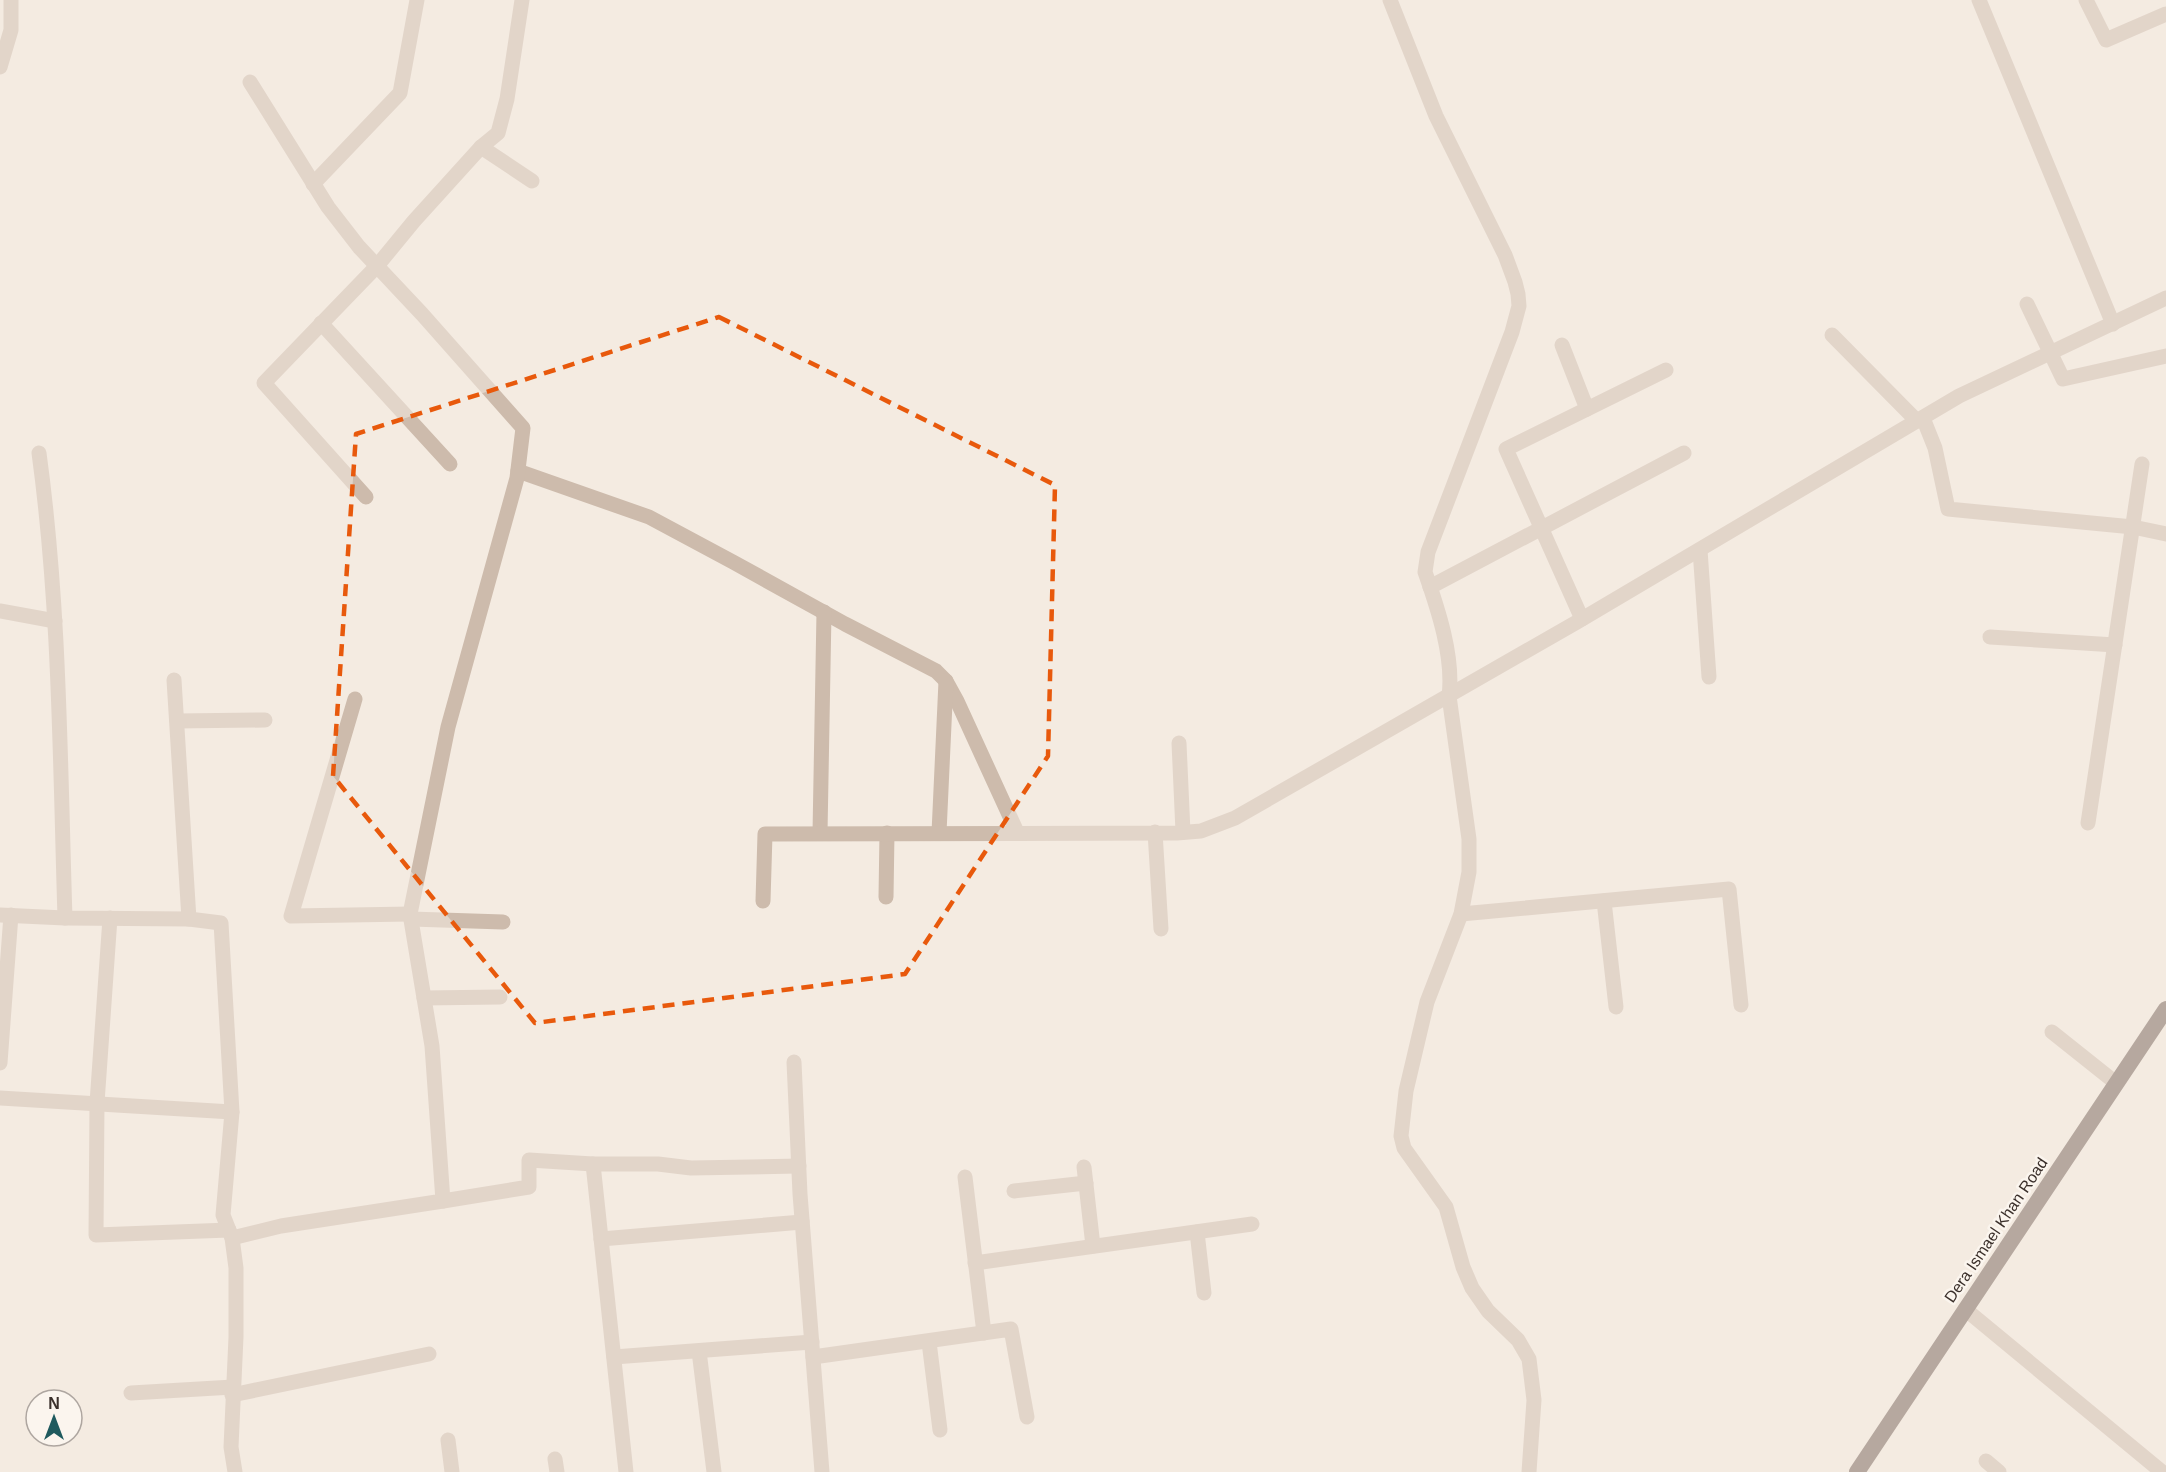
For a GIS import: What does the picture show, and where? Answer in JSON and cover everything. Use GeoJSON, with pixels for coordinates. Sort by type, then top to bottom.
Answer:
{"type":"FeatureCollection","features":[{"type":"Feature","properties":{"kind":"highway","name":"Dera Ismael Khan Road"},"geometry":{"type":"LineString","coordinates":[[1857,1472],[2166,1009]]}},
{"type":"Feature","properties":{"kind":"street"},"geometry":{"type":"LineString","coordinates":[[0,67],[11,30],[11,0]]}},
{"type":"Feature","properties":{"kind":"street"},"geometry":{"type":"LineString","coordinates":[[313,183],[400,93],[417,0]]}},
{"type":"Feature","properties":{"kind":"street"},"geometry":{"type":"LineString","coordinates":[[366,497],[264,382],[377,266],[481,147],[498,133],[507,99],[522,0]]}},
{"type":"Feature","properties":{"kind":"street"},"geometry":{"type":"LineString","coordinates":[[1390,0],[1436,116],[1505,255],[1518,294],[1519,306],[1512,332],[1428,552],[1425,572],[1447,651],[1451,679],[1449,696],[1469,839],[1469,872],[1461,914],[1427,1002],[1406,1091],[1401,1136],[1404,1148],[1446,1207],[1463,1267],[1472,1288],[1488,1311],[1518,1340],[1529,1359],[1534,1400],[1529,1472]]}},
{"type":"Feature","properties":{"kind":"street"},"geometry":{"type":"LineString","coordinates":[[1979,0],[2113,324]]}},
{"type":"Feature","properties":{"kind":"street"},"geometry":{"type":"LineString","coordinates":[[2086,0],[2106,39],[2166,14]]}},
{"type":"Feature","properties":{"kind":"street"},"geometry":{"type":"LineString","coordinates":[[250,82],[340,223],[359,247],[423,314],[523,428],[518,471],[448,727],[410,916],[432,1046],[443,1202]]}},
{"type":"Feature","properties":{"kind":"street"},"geometry":{"type":"LineString","coordinates":[[481,147],[532,181]]}},
{"type":"Feature","properties":{"kind":"street"},"geometry":{"type":"LineString","coordinates":[[763,901],[765,834],[1183,832],[1201,831],[1235,818],[1582,619],[1959,396],[2166,298]]}},
{"type":"Feature","properties":{"kind":"street"},"geometry":{"type":"LineString","coordinates":[[2027,304],[2063,379],[2166,356]]}},
{"type":"Feature","properties":{"kind":"street"},"geometry":{"type":"LineString","coordinates":[[321,323],[450,464]]}},
{"type":"Feature","properties":{"kind":"street"},"geometry":{"type":"LineString","coordinates":[[1833,335],[1920,419],[1935,448],[1948,509],[2133,527],[2166,534]]}},
{"type":"Feature","properties":{"kind":"street"},"geometry":{"type":"LineString","coordinates":[[1563,345],[1587,409]]}},
{"type":"Feature","properties":{"kind":"street"},"geometry":{"type":"LineString","coordinates":[[1582,619],[1506,449],[1666,370]]}},
{"type":"Feature","properties":{"kind":"street"},"geometry":{"type":"LineString","coordinates":[[39,453],[47,514],[55,621],[65,918]]}},
{"type":"Feature","properties":{"kind":"street"},"geometry":{"type":"LineString","coordinates":[[1430,587],[1684,453]]}},
{"type":"Feature","properties":{"kind":"street"},"geometry":{"type":"LineString","coordinates":[[2088,823],[2142,464]]}},
{"type":"Feature","properties":{"kind":"street"},"geometry":{"type":"LineString","coordinates":[[518,471],[649,518],[936,671],[946,681],[957,701],[1017,832]]}},
{"type":"Feature","properties":{"kind":"street"},"geometry":{"type":"LineString","coordinates":[[1700,550],[1709,677]]}},
{"type":"Feature","properties":{"kind":"street"},"geometry":{"type":"LineString","coordinates":[[0,611],[55,621]]}},
{"type":"Feature","properties":{"kind":"street"},"geometry":{"type":"LineString","coordinates":[[820,833],[824,612]]}},
{"type":"Feature","properties":{"kind":"street"},"geometry":{"type":"LineString","coordinates":[[1990,636],[2115,645]]}},
{"type":"Feature","properties":{"kind":"street"},"geometry":{"type":"LineString","coordinates":[[174,680],[189,919]]}},
{"type":"Feature","properties":{"kind":"street"},"geometry":{"type":"LineString","coordinates":[[939,833],[946,681]]}},
{"type":"Feature","properties":{"kind":"street"},"geometry":{"type":"LineString","coordinates":[[355,699],[291,916],[410,916],[503,922]]}},
{"type":"Feature","properties":{"kind":"street"},"geometry":{"type":"LineString","coordinates":[[177,721],[265,720]]}},
{"type":"Feature","properties":{"kind":"street"},"geometry":{"type":"LineString","coordinates":[[1179,743],[1183,832]]}},
{"type":"Feature","properties":{"kind":"street"},"geometry":{"type":"LineString","coordinates":[[1155,832],[1161,929]]}},
{"type":"Feature","properties":{"kind":"street"},"geometry":{"type":"LineString","coordinates":[[886,897],[887,833]]}},
{"type":"Feature","properties":{"kind":"street"},"geometry":{"type":"LineString","coordinates":[[1461,914],[1729,889],[1741,1005]]}},
{"type":"Feature","properties":{"kind":"street"},"geometry":{"type":"LineString","coordinates":[[1605,901],[1616,1007]]}},
{"type":"Feature","properties":{"kind":"street"},"geometry":{"type":"LineString","coordinates":[[0,1063],[5,915],[189,919],[221,923],[232,1112],[223,1215],[231,1234],[236,1268],[236,1337],[231,1447],[235,1472]]}},
{"type":"Feature","properties":{"kind":"street"},"geometry":{"type":"LineString","coordinates":[[110,918],[98,1103],[96,1235],[231,1234],[443,1202],[529,1187],[529,1160],[593,1164],[658,1164],[691,1168],[799,1166]]}},
{"type":"Feature","properties":{"kind":"street"},"geometry":{"type":"LineString","coordinates":[[424,998],[500,997]]}},
{"type":"Feature","properties":{"kind":"street"},"geometry":{"type":"LineString","coordinates":[[2052,1032],[2116,1083]]}},
{"type":"Feature","properties":{"kind":"street"},"geometry":{"type":"LineString","coordinates":[[794,1062],[802,1222],[822,1472]]}},
{"type":"Feature","properties":{"kind":"street"},"geometry":{"type":"LineString","coordinates":[[0,1098],[232,1112]]}},
{"type":"Feature","properties":{"kind":"street"},"geometry":{"type":"LineString","coordinates":[[593,1164],[626,1472]]}},
{"type":"Feature","properties":{"kind":"street"},"geometry":{"type":"LineString","coordinates":[[1084,1167],[1093,1246]]}},
{"type":"Feature","properties":{"kind":"street"},"geometry":{"type":"LineString","coordinates":[[965,1177],[984,1333]]}},
{"type":"Feature","properties":{"kind":"street"},"geometry":{"type":"LineString","coordinates":[[1014,1191],[1086,1183]]}},
{"type":"Feature","properties":{"kind":"street"},"geometry":{"type":"LineString","coordinates":[[601,1239],[802,1222]]}},
{"type":"Feature","properties":{"kind":"street"},"geometry":{"type":"LineString","coordinates":[[975,1263],[1252,1224]]}},
{"type":"Feature","properties":{"kind":"street"},"geometry":{"type":"LineString","coordinates":[[1197,1232],[1204,1293]]}},
{"type":"Feature","properties":{"kind":"street"},"geometry":{"type":"LineString","coordinates":[[1965,1309],[2162,1472]]}},
{"type":"Feature","properties":{"kind":"street"},"geometry":{"type":"LineString","coordinates":[[614,1358],[699,1351],[813,1350],[929,1342],[1011,1329],[1027,1417]]}},
{"type":"Feature","properties":{"kind":"street"},"geometry":{"type":"LineString","coordinates":[[929,1342],[940,1430]]}},
{"type":"Feature","properties":{"kind":"street"},"geometry":{"type":"LineString","coordinates":[[699,1351],[714,1472]]}},
{"type":"Feature","properties":{"kind":"street"},"geometry":{"type":"LineString","coordinates":[[131,1393],[232,1391],[429,1354]]}},
{"type":"Feature","properties":{"kind":"street"},"geometry":{"type":"LineString","coordinates":[[448,1440],[452,1472]]}},
{"type":"Feature","properties":{"kind":"street"},"geometry":{"type":"LineString","coordinates":[[1986,1461],[1999,1472]]}},
{"type":"Feature","properties":{"kind":"highlighted area"},"geometry":{"type":"Polygon","coordinates":[[[719,317],[1055,485],[1048,756],[905,974],[535,1023],[333,776],[356,434],[719,317]]]}}]}
